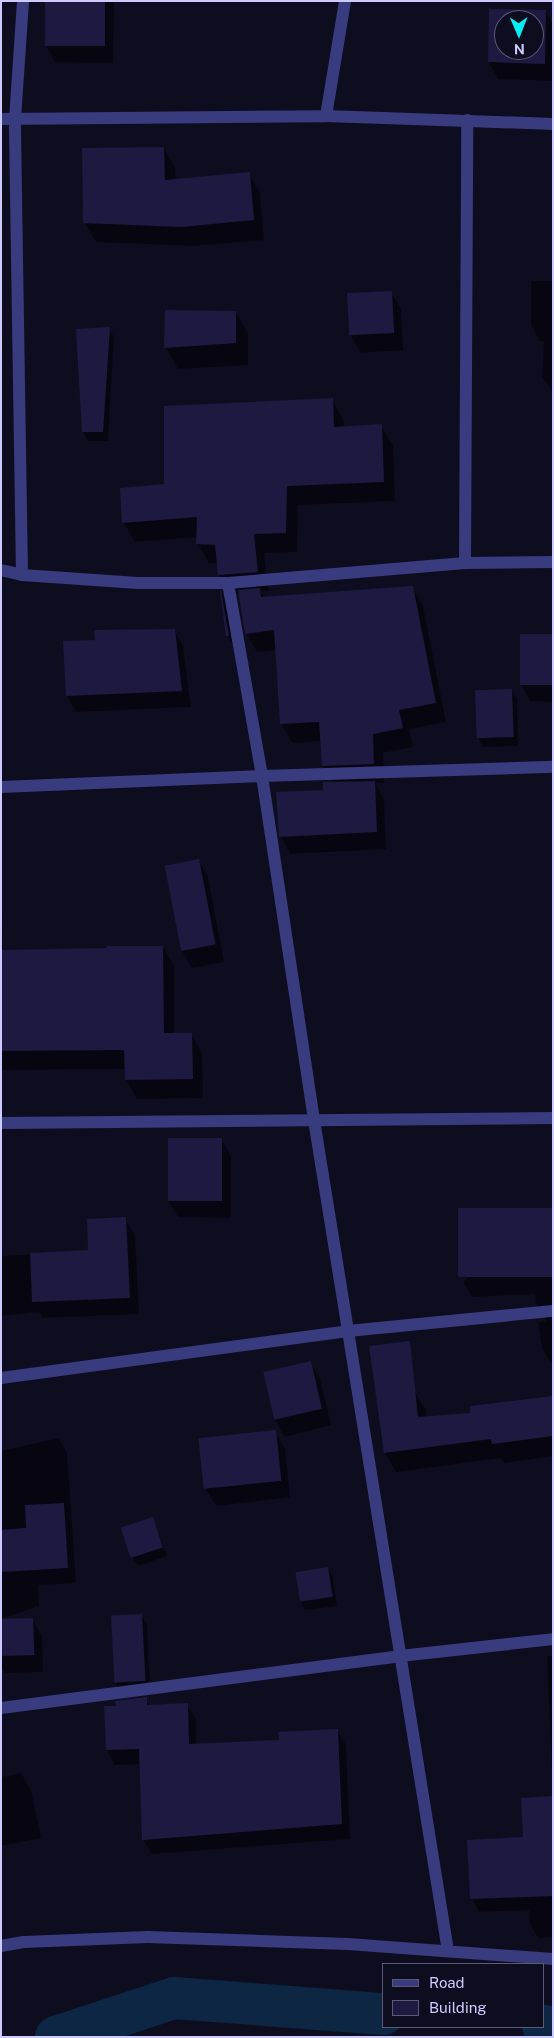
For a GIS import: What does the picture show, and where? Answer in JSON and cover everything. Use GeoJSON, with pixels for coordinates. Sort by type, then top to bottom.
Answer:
{"type":"FeatureCollection","features":[{"type":"Feature","properties":{"kind":"street"},"geometry":{"type":"LineString","coordinates":[[22,575],[15,119],[23,1]]}},
{"type":"Feature","properties":{"kind":"street"},"geometry":{"type":"LineString","coordinates":[[326,116],[346,1]]}},
{"type":"Feature","properties":{"kind":"street"},"geometry":{"type":"LineString","coordinates":[[1,120],[326,116],[553,124]]}},
{"type":"Feature","properties":{"kind":"street"},"geometry":{"type":"LineString","coordinates":[[465,564],[468,120]]}},
{"type":"Feature","properties":{"kind":"street"},"geometry":{"type":"LineString","coordinates":[[1,570],[22,575],[138,583],[228,582],[465,564],[553,562]]}},
{"type":"Feature","properties":{"kind":"street"},"geometry":{"type":"LineString","coordinates":[[228,582],[262,776],[314,1120],[448,1951]]}},
{"type":"Feature","properties":{"kind":"street"},"geometry":{"type":"LineString","coordinates":[[1,787],[262,776],[553,767]]}},
{"type":"Feature","properties":{"kind":"street"},"geometry":{"type":"LineString","coordinates":[[1,1123],[553,1118]]}},
{"type":"Feature","properties":{"kind":"street"},"geometry":{"type":"LineString","coordinates":[[1,1378],[348,1331],[553,1311]]}},
{"type":"Feature","properties":{"kind":"street"},"geometry":{"type":"LineString","coordinates":[[1,1708],[400,1656],[553,1639]]}},
{"type":"Feature","properties":{"kind":"street"},"geometry":{"type":"LineString","coordinates":[[1,1946],[24,1942],[148,1937],[348,1944],[553,1959]]}},
{"type":"Feature","properties":{"kind":"building"},"geometry":{"type":"Polygon","coordinates":[[[45,1],[105,1],[105,46],[45,46],[45,1]]]}},
{"type":"Feature","properties":{"kind":"building"},"geometry":{"type":"Polygon","coordinates":[[[489,9],[546,10],[545,64],[488,62],[489,9]]]}},
{"type":"Feature","properties":{"kind":"building"},"geometry":{"type":"Polygon","coordinates":[[[164,147],[165,180],[250,172],[254,220],[181,227],[83,223],[82,148],[164,147]]]}},
{"type":"Feature","properties":{"kind":"building"},"geometry":{"type":"Polygon","coordinates":[[[392,291],[394,333],[349,335],[347,293],[392,291]]]}},
{"type":"Feature","properties":{"kind":"building"},"geometry":{"type":"Polygon","coordinates":[[[165,310],[236,311],[236,343],[164,348],[165,310]]]}},
{"type":"Feature","properties":{"kind":"building"},"geometry":{"type":"Polygon","coordinates":[[[110,327],[103,432],[82,432],[76,329],[110,327]]]}},
{"type":"Feature","properties":{"kind":"building"},"geometry":{"type":"Polygon","coordinates":[[[333,398],[334,427],[382,424],[384,482],[287,486],[286,533],[254,534],[258,572],[218,575],[215,545],[196,544],[197,517],[122,523],[120,488],[164,484],[164,406],[333,398]]]}},
{"type":"Feature","properties":{"kind":"building"},"geometry":{"type":"Polygon","coordinates":[[[413,586],[436,703],[399,710],[403,728],[373,734],[374,764],[322,766],[319,722],[280,724],[274,630],[245,634],[238,590],[260,588],[261,597],[413,586]]]}},
{"type":"Feature","properties":{"kind":"building"},"geometry":{"type":"Polygon","coordinates":[[[221,591],[229,636],[226,636],[221,591]]]}},
{"type":"Feature","properties":{"kind":"building"},"geometry":{"type":"Polygon","coordinates":[[[175,629],[182,691],[66,696],[63,641],[95,640],[94,630],[175,629]]]}},
{"type":"Feature","properties":{"kind":"building"},"geometry":{"type":"Polygon","coordinates":[[[520,634],[553,634],[553,685],[520,685],[520,634]]]}},
{"type":"Feature","properties":{"kind":"building"},"geometry":{"type":"Polygon","coordinates":[[[512,689],[514,737],[477,738],[475,690],[512,689]]]}},
{"type":"Feature","properties":{"kind":"building"},"geometry":{"type":"Polygon","coordinates":[[[375,781],[377,832],[279,837],[276,792],[323,790],[323,782],[375,781]]]}},
{"type":"Feature","properties":{"kind":"building"},"geometry":{"type":"Polygon","coordinates":[[[199,859],[216,944],[181,951],[165,866],[199,859]]]}},
{"type":"Feature","properties":{"kind":"building"},"geometry":{"type":"Polygon","coordinates":[[[107,946],[163,946],[164,1033],[192,1033],[193,1079],[125,1080],[124,1050],[1,1051],[1,950],[107,948],[107,946]]]}},
{"type":"Feature","properties":{"kind":"building"},"geometry":{"type":"Polygon","coordinates":[[[168,1138],[222,1138],[222,1201],[168,1201],[168,1138]]]}},
{"type":"Feature","properties":{"kind":"building"},"geometry":{"type":"Polygon","coordinates":[[[458,1208],[553,1208],[553,1277],[458,1277],[458,1208]]]}},
{"type":"Feature","properties":{"kind":"building"},"geometry":{"type":"Polygon","coordinates":[[[126,1217],[130,1298],[32,1302],[30,1253],[88,1250],[87,1219],[126,1217]]]}},
{"type":"Feature","properties":{"kind":"building"},"geometry":{"type":"Polygon","coordinates":[[[410,1341],[418,1417],[470,1413],[470,1406],[553,1396],[553,1436],[492,1444],[491,1439],[384,1453],[369,1346],[410,1341]]]}},
{"type":"Feature","properties":{"kind":"building"},"geometry":{"type":"Polygon","coordinates":[[[311,1361],[322,1409],[274,1420],[263,1372],[311,1361]]]}},
{"type":"Feature","properties":{"kind":"building"},"geometry":{"type":"Polygon","coordinates":[[[276,1430],[281,1481],[204,1489],[198,1438],[276,1430]]]}},
{"type":"Feature","properties":{"kind":"building"},"geometry":{"type":"Polygon","coordinates":[[[64,1503],[68,1568],[1,1572],[1,1530],[26,1528],[25,1505],[64,1503]]]}},
{"type":"Feature","properties":{"kind":"building"},"geometry":{"type":"Polygon","coordinates":[[[153,1517],[163,1547],[131,1558],[121,1528],[153,1517]]]}},
{"type":"Feature","properties":{"kind":"building"},"geometry":{"type":"Polygon","coordinates":[[[328,1567],[333,1597],[300,1602],[295,1572],[328,1567]]]}},
{"type":"Feature","properties":{"kind":"building"},"geometry":{"type":"Polygon","coordinates":[[[142,1614],[146,1681],[115,1683],[111,1616],[142,1614]]]}},
{"type":"Feature","properties":{"kind":"building"},"geometry":{"type":"Polygon","coordinates":[[[33,1618],[34,1655],[2,1656],[1,1619],[33,1618]]]}},
{"type":"Feature","properties":{"kind":"building"},"geometry":{"type":"Polygon","coordinates":[[[147,1697],[147,1705],[188,1703],[189,1744],[279,1740],[278,1732],[338,1729],[342,1824],[142,1840],[139,1749],[106,1750],[104,1706],[116,1706],[115,1701],[147,1697]]]}},
{"type":"Feature","properties":{"kind":"building"},"geometry":{"type":"Polygon","coordinates":[[[553,1796],[553,1896],[470,1899],[467,1840],[523,1837],[521,1798],[553,1796]]]}},
{"type":"Feature","properties":{"kind":"waterway"},"geometry":{"type":"LineString","coordinates":[[56,2037],[174,1998],[382,2014]]}},
{"type":"Feature","properties":{"kind":"waterway"},"geometry":{"type":"LineString","coordinates":[[544,2026],[553,2027]]}}]}
